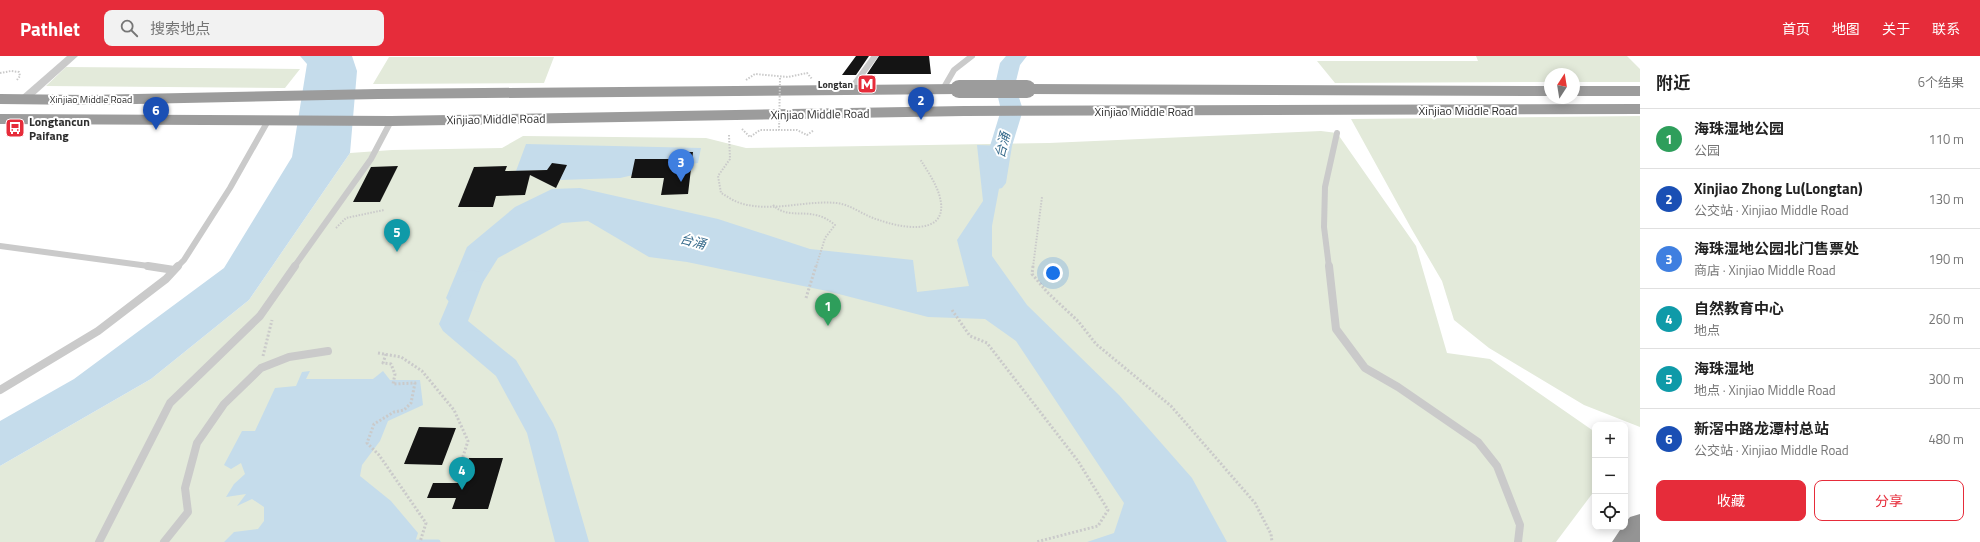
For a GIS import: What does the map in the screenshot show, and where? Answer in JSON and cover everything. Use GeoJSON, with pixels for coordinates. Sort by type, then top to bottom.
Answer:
{"type":"FeatureCollection","features":[{"type":"Feature","properties":{"kind":"highway","name":"Xinjiao Middle Road"},"geometry":{"type":"LineString","coordinates":[[0,99],[288,97],[378,94],[850,89],[1544,91]]}},
{"type":"Feature","properties":{"kind":"highway"},"geometry":{"type":"LineString","coordinates":[[1580,91],[1640,91]]}},
{"type":"Feature","properties":{"kind":"highway"},"geometry":{"type":"LineString","coordinates":[[0,95],[24,100]]}},
{"type":"Feature","properties":{"kind":"highway","name":"Xinjiao Middle Road"},"geometry":{"type":"LineString","coordinates":[[0,119],[391,120],[1033,111],[1640,110]]}},
{"type":"Feature","properties":{"kind":"highway"},"geometry":{"type":"LineString","coordinates":[[1626,542],[1640,526]]}},
{"type":"Feature","properties":{"kind":"street"},"geometry":{"type":"LineString","coordinates":[[24,100],[73,56]]}},
{"type":"Feature","properties":{"kind":"lane"},"geometry":{"type":"LineString","coordinates":[[850,89],[875,56]]}},
{"type":"Feature","properties":{"kind":"lane"},"geometry":{"type":"LineString","coordinates":[[951,89],[954,70],[972,56]]}},
{"type":"Feature","properties":{"kind":"lane"},"geometry":{"type":"LineString","coordinates":[[0,390],[98,330],[166,279],[184,260],[230,188],[277,119]]}},
{"type":"Feature","properties":{"kind":"lane"},"geometry":{"type":"LineString","coordinates":[[99,542],[170,403],[260,316],[371,159],[391,120]]}},
{"type":"Feature","properties":{"kind":"lane"},"geometry":{"type":"LineString","coordinates":[[1337,133],[1325,187],[1324,227],[1336,329],[1365,368],[1398,387],[1478,442],[1497,466],[1503,481],[1520,525],[1518,542]]}},
{"type":"Feature","properties":{"kind":"lane"},"geometry":{"type":"LineString","coordinates":[[0,246],[174,270]]}},
{"type":"Feature","properties":{"kind":"lane"},"geometry":{"type":"LineString","coordinates":[[164,542],[188,512],[185,488],[197,442],[224,404],[261,368],[289,357],[328,351]]}},
{"type":"Feature","properties":{"kind":"path"},"geometry":{"type":"LineString","coordinates":[[0,73],[11,71],[19,72],[20,76],[16,80]]}},
{"type":"Feature","properties":{"kind":"path"},"geometry":{"type":"LineString","coordinates":[[746,80],[755,74],[780,78],[798,77],[807,73],[812,79]]}},
{"type":"Feature","properties":{"kind":"path"},"geometry":{"type":"LineString","coordinates":[[779,130],[780,78]]}},
{"type":"Feature","properties":{"kind":"path"},"geometry":{"type":"LineString","coordinates":[[742,129],[750,137],[760,130],[797,130],[807,135],[814,130]]}},
{"type":"Feature","properties":{"kind":"path"},"geometry":{"type":"LineString","coordinates":[[729,135],[730,159],[718,176],[721,193],[740,203],[754,206],[801,203],[842,204],[872,218],[890,224],[910,228],[926,227],[936,221],[941,212],[941,202],[920,159]]}},
{"type":"Feature","properties":{"kind":"path"},"geometry":{"type":"LineString","coordinates":[[1042,197],[1032,274],[1047,292],[1078,321],[1096,344],[1171,406],[1255,502],[1271,534],[1272,542]]}},
{"type":"Feature","properties":{"kind":"path"},"geometry":{"type":"LineString","coordinates":[[773,205],[776,210],[783,213],[808,212],[819,214],[830,219],[835,225],[825,238],[806,298]]}},
{"type":"Feature","properties":{"kind":"path"},"geometry":{"type":"LineString","coordinates":[[332,233],[346,218],[384,210]]}},
{"type":"Feature","properties":{"kind":"path"},"geometry":{"type":"LineString","coordinates":[[952,310],[970,336],[987,343],[1078,461],[1108,510],[1098,526],[1036,542]]}},
{"type":"Feature","properties":{"kind":"path"},"geometry":{"type":"LineString","coordinates":[[261,368],[272,318]]}},
{"type":"Feature","properties":{"kind":"path"},"geometry":{"type":"LineString","coordinates":[[378,353],[401,357],[422,372],[454,410],[468,441],[457,475]]}},
{"type":"Feature","properties":{"kind":"path"},"geometry":{"type":"LineString","coordinates":[[386,354],[383,363],[391,364],[396,374],[393,384],[415,383],[410,403],[404,410],[394,412],[374,424],[367,443],[379,455],[426,524],[420,542]]}},
{"type":"Feature","properties":{"kind":"green space"},"geometry":{"type":"Polygon","coordinates":[[[1476,56],[1627,56],[1640,69],[1640,82],[1580,82],[1580,68],[1544,68],[1544,82],[1335,83],[1317,61],[1478,61],[1476,56]]]}},
{"type":"Feature","properties":{"kind":"green space"},"geometry":{"type":"Polygon","coordinates":[[[389,57],[554,57],[544,83],[373,84],[389,57]]]}},
{"type":"Feature","properties":{"kind":"green space"},"geometry":{"type":"Polygon","coordinates":[[[66,67],[300,69],[285,88],[46,86],[66,67]]]}},
{"type":"Feature","properties":{"kind":"green space"},"geometry":{"type":"Polygon","coordinates":[[[1640,116],[1640,427],[1584,405],[1489,348],[1454,320],[1442,281],[1351,119],[1640,116]]]}},
{"type":"Feature","properties":{"kind":"green space"},"geometry":{"type":"Polygon","coordinates":[[[1321,131],[1337,133],[1416,246],[1447,353],[1490,359],[1592,430],[1592,494],[1556,542],[0,542],[0,466],[151,379],[249,300],[350,153],[392,150],[502,148],[523,136],[706,138],[746,148],[1049,143],[1321,131]]]}},
{"type":"Feature","properties":{"kind":"water"},"geometry":{"type":"Polygon","coordinates":[[[300,56],[352,56],[357,71],[350,153],[249,300],[151,379],[0,466],[0,421],[74,379],[224,268],[292,157],[307,64],[300,56]]]}},
{"type":"Feature","properties":{"kind":"water"},"geometry":{"type":"Polygon","coordinates":[[[526,144],[701,148],[698,163],[669,167],[620,178],[560,180],[544,170],[516,171],[526,144]]]}},
{"type":"Feature","properties":{"kind":"water"},"geometry":{"type":"Polygon","coordinates":[[[977,145],[1007,146],[992,226],[992,256],[1027,305],[1119,395],[1192,478],[1227,542],[1087,542],[1114,533],[1124,503],[1016,341],[985,319],[928,317],[827,291],[687,262],[649,257],[588,221],[562,223],[498,258],[473,298],[457,312],[446,298],[467,247],[515,207],[552,189],[580,188],[718,219],[810,249],[913,260],[917,292],[969,286],[957,240],[983,201],[977,145]]]}},
{"type":"Feature","properties":{"kind":"water"},"geometry":{"type":"Polygon","coordinates":[[[310,371],[306,379],[373,379],[383,371],[390,380],[420,380],[423,405],[388,421],[380,441],[362,465],[360,476],[391,501],[418,533],[415,542],[224,542],[234,532],[258,529],[264,521],[264,507],[252,499],[237,506],[246,494],[226,497],[234,484],[245,474],[241,463],[231,469],[224,465],[242,431],[255,431],[275,388],[296,386],[302,372],[310,371]]]}},
{"type":"Feature","properties":{"kind":"building"},"geometry":{"type":"Polygon","coordinates":[[[856,56],[869,56],[856,75],[842,75],[856,56]]]}},
{"type":"Feature","properties":{"kind":"building","name":"Longtan"},"geometry":{"type":"Polygon","coordinates":[[[879,56],[929,56],[931,74],[867,74],[879,56]]]}},
{"type":"Feature","properties":{"kind":"building"},"geometry":{"type":"Polygon","coordinates":[[[681,152],[693,152],[688,194],[661,195],[664,178],[631,178],[635,159],[680,159],[681,152]]]}},
{"type":"Feature","properties":{"kind":"building"},"geometry":{"type":"Polygon","coordinates":[[[552,163],[567,165],[556,188],[530,175],[525,195],[496,196],[493,207],[458,207],[474,167],[507,166],[505,171],[547,170],[552,163]]]}},
{"type":"Feature","properties":{"kind":"building"},"geometry":{"type":"Polygon","coordinates":[[[398,166],[380,202],[353,202],[371,167],[398,166]]]}},
{"type":"Feature","properties":{"kind":"building"},"geometry":{"type":"Polygon","coordinates":[[[419,427],[456,428],[442,465],[404,464],[419,427]]]}},
{"type":"Feature","properties":{"kind":"building"},"geometry":{"type":"Polygon","coordinates":[[[469,458],[503,458],[488,509],[452,509],[456,498],[427,498],[433,483],[462,483],[469,458]]]}},
{"type":"Feature","properties":{"kind":"waterway","name":"台涌"},"geometry":{"type":"LineString","coordinates":[[994,183],[1001,146],[1012,110],[1005,85],[1010,63],[1017,56]]}},
{"type":"Feature","properties":{"kind":"waterway","name":"台涌"},"geometry":{"type":"LineString","coordinates":[[471,279],[453,324],[506,368],[542,432],[572,542]]}},
{"type":"Feature","properties":{"kind":"waterway"},"geometry":{"type":"LineString","coordinates":[[405,542],[438,542]]}},
{"type":"Feature","properties":{"kind":"place","name":"Longtan"},"geometry":{"type":"Point","coordinates":[867,84]}},
{"type":"Feature","properties":{"kind":"place","name":"Xinjiao Zhong Lu(Longtan)"},"geometry":{"type":"Point","coordinates":[921,120]}},
{"type":"Feature","properties":{"kind":"place","name":"Longtancun Paifang"},"geometry":{"type":"Point","coordinates":[15,128]}},
{"type":"Feature","properties":{"kind":"place","name":"新滘中路龙潭村总站"},"geometry":{"type":"Point","coordinates":[156,130]}},
{"type":"Feature","properties":{"kind":"place","name":"海珠湿地公园北门售票处"},"geometry":{"type":"Point","coordinates":[681,182]}},
{"type":"Feature","properties":{"kind":"place","name":"海珠湿地"},"geometry":{"type":"Point","coordinates":[397,252]}},
{"type":"Feature","properties":{"kind":"place","name":"海珠湿地公园"},"geometry":{"type":"Point","coordinates":[828,326]}},
{"type":"Feature","properties":{"kind":"place","name":"自然教育中心"},"geometry":{"type":"Point","coordinates":[462,490]}}]}
